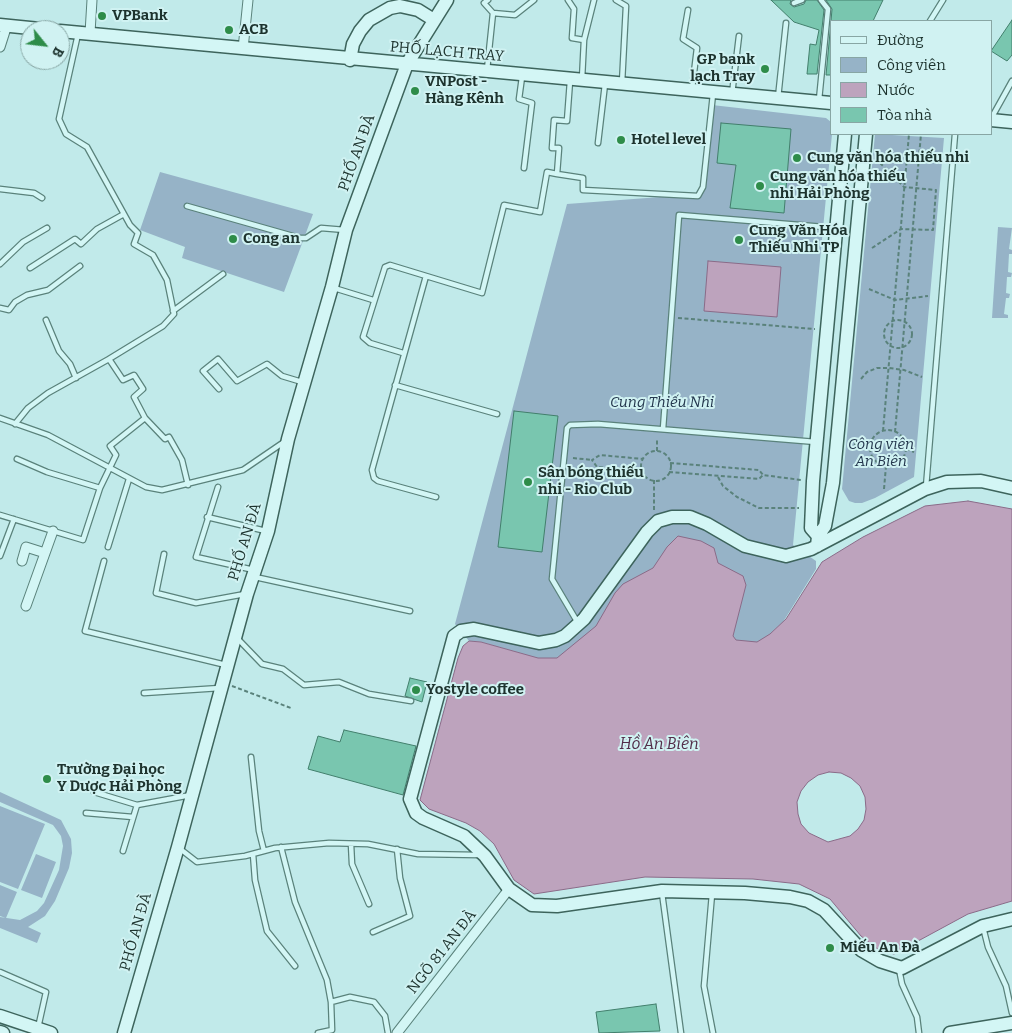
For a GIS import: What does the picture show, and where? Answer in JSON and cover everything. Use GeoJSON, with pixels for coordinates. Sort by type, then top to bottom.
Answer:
{"type":"FeatureCollection","features":[{"type":"Feature","properties":{"kind":"street"},"geometry":{"type":"LineString","coordinates":[[84,33],[92,0]]}},
{"type":"Feature","properties":{"kind":"street"},"geometry":{"type":"LineString","coordinates":[[243,49],[248,0]]}},
{"type":"Feature","properties":{"kind":"street","name":"PHỐ AN ĐÀ"},"geometry":{"type":"LineString","coordinates":[[124,1033],[178,847],[236,637],[246,594],[255,574],[268,531],[288,439],[332,287],[346,230],[407,64],[446,0]]}},
{"type":"Feature","properties":{"kind":"street"},"geometry":{"type":"LineString","coordinates":[[350,60],[360,31],[389,4],[418,10],[434,20]]}},
{"type":"Feature","properties":{"kind":"street"},"geometry":{"type":"LineString","coordinates":[[0,47],[3,25],[20,27]]}},
{"type":"Feature","properties":{"kind":"street","name":"PHỐ LẠCH TRAY"},"geometry":{"type":"LineString","coordinates":[[70,32],[350,60],[825,102]]}},
{"type":"Feature","properties":{"kind":"street"},"geometry":{"type":"LineString","coordinates":[[992,120],[1012,122]]}},
{"type":"Feature","properties":{"kind":"street"},"geometry":{"type":"LineString","coordinates":[[817,541],[811,528],[845,135]]}},
{"type":"Feature","properties":{"kind":"street"},"geometry":{"type":"LineString","coordinates":[[817,541],[825,526],[833,483],[866,135]]}},
{"type":"Feature","properties":{"kind":"street"},"geometry":{"type":"LineString","coordinates":[[828,327],[848,329]]}},
{"type":"Feature","properties":{"kind":"street"},"geometry":{"type":"LineString","coordinates":[[1012,488],[980,481],[947,482],[926,489],[786,556],[745,546],[707,524],[690,517],[672,517],[658,521],[647,532],[579,625],[556,640],[539,643],[474,629],[461,631],[454,636],[410,799],[416,813],[423,818],[464,836],[485,856],[509,889],[532,905],[557,906],[662,891],[712,894],[745,893],[790,897],[808,901],[824,910],[861,950],[880,961],[902,968],[983,926],[1012,919]]}},
{"type":"Feature","properties":{"kind":"street"},"geometry":{"type":"LineString","coordinates":[[26,606],[52,531]]}},
{"type":"Feature","properties":{"kind":"street"},"geometry":{"type":"LineString","coordinates":[[22,561],[26,547],[45,553]]}},
{"type":"Feature","properties":{"kind":"street","name":"NGÕ 81 AN ĐÀ"},"geometry":{"type":"LineString","coordinates":[[397,1033],[509,889]]}},
{"type":"Feature","properties":{"kind":"street"},"geometry":{"type":"LineString","coordinates":[[0,1016],[51,1033]]}},
{"type":"Feature","properties":{"kind":"street"},"geometry":{"type":"LineString","coordinates":[[950,1033],[1012,1023]]}},
{"type":"Feature","properties":{"kind":"lane"},"geometry":{"type":"LineString","coordinates":[[488,0],[484,3],[493,13],[515,15],[534,0]]}},
{"type":"Feature","properties":{"kind":"lane"},"geometry":{"type":"LineString","coordinates":[[568,0],[574,9],[572,38],[584,40]]}},
{"type":"Feature","properties":{"kind":"lane"},"geometry":{"type":"LineString","coordinates":[[557,174],[560,148],[552,148],[554,120],[567,121],[594,0]]}},
{"type":"Feature","properties":{"kind":"lane"},"geometry":{"type":"LineString","coordinates":[[616,0],[626,6],[622,85]]}},
{"type":"Feature","properties":{"kind":"lane"},"geometry":{"type":"LineString","coordinates":[[794,3],[802,0]]}},
{"type":"Feature","properties":{"kind":"lane"},"geometry":{"type":"LineString","coordinates":[[821,0],[828,9],[825,102]]}},
{"type":"Feature","properties":{"kind":"lane"},"geometry":{"type":"LineString","coordinates":[[931,20],[943,0]]}},
{"type":"Feature","properties":{"kind":"lane"},"geometry":{"type":"LineString","coordinates":[[688,10],[683,38],[697,48],[692,90]]}},
{"type":"Feature","properties":{"kind":"lane"},"geometry":{"type":"LineString","coordinates":[[487,72],[493,13]]}},
{"type":"Feature","properties":{"kind":"lane"},"geometry":{"type":"LineString","coordinates":[[778,99],[786,22]]}},
{"type":"Feature","properties":{"kind":"lane"},"geometry":{"type":"LineString","coordinates":[[15,424],[28,408],[48,393],[163,326],[174,314],[167,280],[153,255],[134,244],[138,233],[130,225],[87,147],[66,134],[59,120],[84,33]]}},
{"type":"Feature","properties":{"kind":"lane"},"geometry":{"type":"LineString","coordinates":[[732,95],[739,36]]}},
{"type":"Feature","properties":{"kind":"lane"},"geometry":{"type":"LineString","coordinates":[[522,75],[519,99],[532,103],[524,168]]}},
{"type":"Feature","properties":{"kind":"lane"},"geometry":{"type":"LineString","coordinates":[[992,118],[1012,81]]}},
{"type":"Feature","properties":{"kind":"lane"},"geometry":{"type":"LineString","coordinates":[[598,143],[605,83]]}},
{"type":"Feature","properties":{"kind":"lane"},"geometry":{"type":"LineString","coordinates":[[403,353],[370,343],[363,337],[383,270],[388,265],[482,293],[504,205],[540,212],[547,172],[583,178],[583,190],[698,196],[703,187],[713,93]]}},
{"type":"Feature","properties":{"kind":"lane"},"geometry":{"type":"LineString","coordinates":[[926,489],[955,135]]}},
{"type":"Feature","properties":{"kind":"lane"},"geometry":{"type":"LineString","coordinates":[[0,189],[34,193],[42,198]]}},
{"type":"Feature","properties":{"kind":"lane"},"geometry":{"type":"LineString","coordinates":[[187,206],[300,238],[306,238],[321,228],[346,230]]}},
{"type":"Feature","properties":{"kind":"lane"},"geometry":{"type":"LineString","coordinates":[[30,268],[75,239],[82,244],[97,229],[124,214]]}},
{"type":"Feature","properties":{"kind":"lane"},"geometry":{"type":"LineString","coordinates":[[663,429],[679,215],[837,228]]}},
{"type":"Feature","properties":{"kind":"lane"},"geometry":{"type":"LineString","coordinates":[[0,264],[23,242],[47,228]]}},
{"type":"Feature","properties":{"kind":"lane"},"geometry":{"type":"LineString","coordinates":[[0,308],[9,310],[27,295],[48,290],[80,266]]}},
{"type":"Feature","properties":{"kind":"lane"},"geometry":{"type":"LineString","coordinates":[[173,311],[223,274]]}},
{"type":"Feature","properties":{"kind":"lane"},"geometry":{"type":"LineString","coordinates":[[426,276],[403,353],[372,475],[378,481],[436,497]]}},
{"type":"Feature","properties":{"kind":"lane"},"geometry":{"type":"LineString","coordinates":[[332,287],[373,300]]}},
{"type":"Feature","properties":{"kind":"lane"},"geometry":{"type":"LineString","coordinates":[[46,320],[59,351],[70,364],[76,378]]}},
{"type":"Feature","properties":{"kind":"lane"},"geometry":{"type":"LineString","coordinates":[[109,359],[123,380],[134,375],[142,389],[134,397],[145,418],[165,439],[169,437],[182,460],[188,485]]}},
{"type":"Feature","properties":{"kind":"lane"},"geometry":{"type":"LineString","coordinates":[[219,388],[203,371],[218,359],[237,380],[267,364],[282,376],[304,383]]}},
{"type":"Feature","properties":{"kind":"lane"},"geometry":{"type":"LineString","coordinates":[[395,384],[497,414]]}},
{"type":"Feature","properties":{"kind":"lane"},"geometry":{"type":"LineString","coordinates":[[0,514],[83,540],[100,488],[116,454],[110,446],[145,418]]}},
{"type":"Feature","properties":{"kind":"lane"},"geometry":{"type":"LineString","coordinates":[[0,420],[48,435],[146,487],[162,490],[243,470],[288,439]]}},
{"type":"Feature","properties":{"kind":"lane"},"geometry":{"type":"LineString","coordinates":[[579,625],[552,580],[567,428],[574,424],[582,424],[817,442]]}},
{"type":"Feature","properties":{"kind":"lane"},"geometry":{"type":"LineString","coordinates":[[17,459],[48,472],[100,488]]}},
{"type":"Feature","properties":{"kind":"lane"},"geometry":{"type":"LineString","coordinates":[[108,547],[129,478]]}},
{"type":"Feature","properties":{"kind":"lane"},"geometry":{"type":"LineString","coordinates":[[218,486],[196,557],[255,574],[410,611]]}},
{"type":"Feature","properties":{"kind":"lane"},"geometry":{"type":"LineString","coordinates":[[207,517],[268,531]]}},
{"type":"Feature","properties":{"kind":"lane"},"geometry":{"type":"LineString","coordinates":[[0,556],[14,519]]}},
{"type":"Feature","properties":{"kind":"lane"},"geometry":{"type":"LineString","coordinates":[[164,554],[156,593],[196,602],[246,594]]}},
{"type":"Feature","properties":{"kind":"lane"},"geometry":{"type":"LineString","coordinates":[[104,562],[85,631],[227,665]]}},
{"type":"Feature","properties":{"kind":"lane"},"geometry":{"type":"LineString","coordinates":[[236,637],[262,664],[283,669],[304,684],[339,682],[369,694],[411,701]]}},
{"type":"Feature","properties":{"kind":"lane"},"geometry":{"type":"LineString","coordinates":[[144,692],[222,685]]}},
{"type":"Feature","properties":{"kind":"lane"},"geometry":{"type":"LineString","coordinates":[[251,757],[264,851]]}},
{"type":"Feature","properties":{"kind":"lane"},"geometry":{"type":"LineString","coordinates":[[94,792],[137,805],[192,794]]}},
{"type":"Feature","properties":{"kind":"lane"},"geometry":{"type":"LineString","coordinates":[[123,851],[137,805]]}},
{"type":"Feature","properties":{"kind":"lane"},"geometry":{"type":"LineString","coordinates":[[86,813],[133,816]]}},
{"type":"Feature","properties":{"kind":"lane"},"geometry":{"type":"LineString","coordinates":[[178,847],[197,862],[281,848],[351,844],[397,849],[418,854],[485,856]]}},
{"type":"Feature","properties":{"kind":"lane"},"geometry":{"type":"LineString","coordinates":[[351,844],[352,864],[369,904]]}},
{"type":"Feature","properties":{"kind":"lane"},"geometry":{"type":"LineString","coordinates":[[281,848],[295,902],[327,980],[331,1002],[332,1030],[318,1033]]}},
{"type":"Feature","properties":{"kind":"lane"},"geometry":{"type":"LineString","coordinates":[[373,932],[410,916],[400,878],[397,849]]}},
{"type":"Feature","properties":{"kind":"lane"},"geometry":{"type":"LineString","coordinates":[[253,854],[255,880],[268,931],[294,966]]}},
{"type":"Feature","properties":{"kind":"lane"},"geometry":{"type":"LineString","coordinates":[[662,891],[681,1033]]}},
{"type":"Feature","properties":{"kind":"lane"},"geometry":{"type":"LineString","coordinates":[[712,894],[704,986],[713,1033]]}},
{"type":"Feature","properties":{"kind":"lane"},"geometry":{"type":"LineString","coordinates":[[983,926],[988,948],[1006,986],[1012,1013]]}},
{"type":"Feature","properties":{"kind":"lane"},"geometry":{"type":"LineString","coordinates":[[899,967],[902,984],[917,1017],[919,1033]]}},
{"type":"Feature","properties":{"kind":"lane"},"geometry":{"type":"LineString","coordinates":[[0,972],[46,992],[38,1029]]}},
{"type":"Feature","properties":{"kind":"lane"},"geometry":{"type":"LineString","coordinates":[[331,1002],[350,997],[374,1002],[385,1016],[388,1033]]}},
{"type":"Feature","properties":{"kind":"path"},"geometry":{"type":"LineString","coordinates":[[883,431],[909,135]]}},
{"type":"Feature","properties":{"kind":"path"},"geometry":{"type":"LineString","coordinates":[[895,432],[921,135]]}},
{"type":"Feature","properties":{"kind":"path"},"geometry":{"type":"LineString","coordinates":[[872,248],[901,229],[933,230],[936,190],[904,187],[879,162]]}},
{"type":"Feature","properties":{"kind":"path"},"geometry":{"type":"LineString","coordinates":[[869,289],[895,300],[928,296]]}},
{"type":"Feature","properties":{"kind":"path"},"geometry":{"type":"LineString","coordinates":[[678,318],[814,329],[828,327]]}},
{"type":"Feature","properties":{"kind":"path"},"geometry":{"type":"LineString","coordinates":[[890,346],[885,339],[884,330],[893,321],[906,322]]}},
{"type":"Feature","properties":{"kind":"path"},"geometry":{"type":"LineString","coordinates":[[890,346],[903,347],[910,342],[912,333],[906,322]]}},
{"type":"Feature","properties":{"kind":"path"},"geometry":{"type":"LineString","coordinates":[[861,379],[867,372],[877,368],[901,370],[922,377]]}},
{"type":"Feature","properties":{"kind":"path"},"geometry":{"type":"LineString","coordinates":[[906,449],[897,463],[886,466],[876,461],[870,446],[876,435],[883,431],[895,432],[902,438],[906,449],[914,452]]}},
{"type":"Feature","properties":{"kind":"path"},"geometry":{"type":"LineString","coordinates":[[657,438],[657,451]]}},
{"type":"Feature","properties":{"kind":"path"},"geometry":{"type":"LineString","coordinates":[[854,444],[870,446]]}},
{"type":"Feature","properties":{"kind":"path"},"geometry":{"type":"LineString","coordinates":[[657,451],[665,455],[670,462],[669,472],[662,479],[654,480],[648,478],[642,470],[643,459],[648,454],[657,451]]}},
{"type":"Feature","properties":{"kind":"path"},"geometry":{"type":"LineString","coordinates":[[573,458],[592,460],[600,456],[643,459]]}},
{"type":"Feature","properties":{"kind":"path"},"geometry":{"type":"LineString","coordinates":[[592,460],[597,467],[642,470]]}},
{"type":"Feature","properties":{"kind":"path"},"geometry":{"type":"LineString","coordinates":[[670,462],[759,470],[763,474],[801,480]]}},
{"type":"Feature","properties":{"kind":"path"},"geometry":{"type":"LineString","coordinates":[[884,489],[886,466]]}},
{"type":"Feature","properties":{"kind":"path"},"geometry":{"type":"LineString","coordinates":[[669,472],[759,480],[763,474]]}},
{"type":"Feature","properties":{"kind":"path"},"geometry":{"type":"LineString","coordinates":[[718,477],[723,486],[737,497],[759,508],[799,508]]}},
{"type":"Feature","properties":{"kind":"path"},"geometry":{"type":"LineString","coordinates":[[654,480],[655,514]]}},
{"type":"Feature","properties":{"kind":"path"},"geometry":{"type":"LineString","coordinates":[[222,685],[291,708]]}},
{"type":"Feature","properties":{"kind":"green space","name":"Cung Thiếu Nhi"},"geometry":{"type":"Polygon","coordinates":[[[712,105],[826,118],[830,121],[830,135],[832,135],[793,545],[816,561],[816,569],[783,622],[754,649],[603,630],[553,663],[481,642],[469,641],[455,624],[567,204],[700,194],[712,105]]]}},
{"type":"Feature","properties":{"kind":"green space","name":"Công viên An Biên"},"geometry":{"type":"Polygon","coordinates":[[[875,135],[944,138],[914,477],[862,503],[849,501],[842,489],[875,135]]]}},
{"type":"Feature","properties":{"kind":"green space","name":"Cong an"},"geometry":{"type":"Polygon","coordinates":[[[160,172],[313,214],[284,292],[182,258],[185,247],[140,230],[160,172]]]}},
{"type":"Feature","properties":{"kind":"green space"},"geometry":{"type":"Polygon","coordinates":[[[998,227],[1012,228],[1009,249],[1012,250],[1012,254],[1009,254],[1008,272],[1012,273],[1011,277],[1007,277],[1006,293],[1010,294],[1009,298],[1006,298],[1004,314],[1008,315],[1008,318],[992,318],[998,227]]]}},
{"type":"Feature","properties":{"kind":"green space"},"geometry":{"type":"Polygon","coordinates":[[[0,792],[61,820],[71,839],[72,853],[69,868],[55,901],[45,916],[28,927],[41,933],[37,943],[0,928],[0,917],[20,920],[37,911],[44,903],[59,870],[63,846],[61,836],[53,825],[0,802],[0,792]]]}},
{"type":"Feature","properties":{"kind":"green space"},"geometry":{"type":"Polygon","coordinates":[[[0,806],[45,824],[18,889],[0,882],[0,806]]]}},
{"type":"Feature","properties":{"kind":"green space"},"geometry":{"type":"Polygon","coordinates":[[[36,854],[56,862],[42,898],[21,890],[36,854]]]}},
{"type":"Feature","properties":{"kind":"green space"},"geometry":{"type":"Polygon","coordinates":[[[0,885],[17,892],[6,918],[0,916],[0,885]]]}},
{"type":"Feature","properties":{"kind":"water"},"geometry":{"type":"Polygon","coordinates":[[[708,261],[781,267],[777,317],[704,311],[708,261]]]}},
{"type":"Feature","properties":{"kind":"water","name":"Hồ An Biên"},"geometry":{"type":"Polygon","coordinates":[[[968,501],[1012,509],[1012,901],[968,914],[894,954],[879,950],[861,936],[830,899],[799,884],[753,879],[645,877],[534,894],[514,880],[494,844],[480,831],[466,823],[429,809],[420,800],[458,658],[463,646],[469,641],[481,642],[538,658],[557,658],[596,626],[615,593],[623,584],[653,568],[667,547],[678,536],[701,541],[714,548],[718,563],[743,576],[746,585],[733,636],[736,640],[757,642],[770,634],[786,619],[822,562],[863,537],[925,506],[968,501]],[[829,772],[818,775],[808,782],[801,791],[797,802],[801,824],[809,833],[828,842],[850,836],[864,820],[866,809],[865,797],[860,786],[851,778],[841,773],[829,772]]]}},
{"type":"Feature","properties":{"kind":"building"},"geometry":{"type":"Polygon","coordinates":[[[771,0],[791,0],[790,4],[794,7],[804,4],[806,0],[817,0],[824,10],[817,74],[807,74],[810,44],[816,45],[819,30],[794,22],[771,0]]]}},
{"type":"Feature","properties":{"kind":"building"},"geometry":{"type":"Polygon","coordinates":[[[826,0],[883,0],[873,20],[831,20],[832,9],[826,0]]]}},
{"type":"Feature","properties":{"kind":"building"},"geometry":{"type":"Polygon","coordinates":[[[1012,20],[1012,55],[1007,61],[992,52],[1012,20]]]}},
{"type":"Feature","properties":{"kind":"building"},"geometry":{"type":"Polygon","coordinates":[[[830,33],[830,75],[826,75],[830,33]]]}},
{"type":"Feature","properties":{"kind":"building","name":"Cung văn hóa thiếu nhi Hải Phòng"},"geometry":{"type":"Polygon","coordinates":[[[721,123],[791,129],[784,213],[730,208],[736,165],[717,163],[721,123]]]}},
{"type":"Feature","properties":{"kind":"building","name":"Sân bóng thiếu nhi - Rio Club"},"geometry":{"type":"Polygon","coordinates":[[[514,411],[558,416],[542,552],[498,547],[514,411]]]}},
{"type":"Feature","properties":{"kind":"building","name":"Yostyle coffee"},"geometry":{"type":"Polygon","coordinates":[[[410,678],[427,682],[422,702],[405,696],[410,678]]]}},
{"type":"Feature","properties":{"kind":"building"},"geometry":{"type":"Polygon","coordinates":[[[344,730],[416,746],[403,795],[308,769],[318,736],[340,742],[344,730]]]}},
{"type":"Feature","properties":{"kind":"building"},"geometry":{"type":"Polygon","coordinates":[[[656,1004],[660,1031],[599,1033],[596,1012],[656,1004]]]}},
{"type":"Feature","properties":{"kind":"place","name":"VPBank"},"geometry":{"type":"Point","coordinates":[102,16]}},
{"type":"Feature","properties":{"kind":"place","name":"ACB"},"geometry":{"type":"Point","coordinates":[229,30]}},
{"type":"Feature","properties":{"kind":"place","name":"GP bank lạch Tray"},"geometry":{"type":"Point","coordinates":[765,69]}},
{"type":"Feature","properties":{"kind":"place","name":"VNPost - Hàng Kênh"},"geometry":{"type":"Point","coordinates":[415,91]}},
{"type":"Feature","properties":{"kind":"place","name":"Hotel level"},"geometry":{"type":"Point","coordinates":[621,140]}},
{"type":"Feature","properties":{"kind":"place","name":"Cung văn hóa thiếu nhi"},"geometry":{"type":"Point","coordinates":[797,158]}},
{"type":"Feature","properties":{"kind":"place","name":"Cung văn hóa thiếu nhi Hải Phòng"},"geometry":{"type":"Point","coordinates":[760,186]}},
{"type":"Feature","properties":{"kind":"place","name":"Cong an"},"geometry":{"type":"Point","coordinates":[233,239]}},
{"type":"Feature","properties":{"kind":"place","name":"Cung Văn Hóa Thiếu Nhi TP"},"geometry":{"type":"Point","coordinates":[739,240]}},
{"type":"Feature","properties":{"kind":"place","name":"Sân bóng thiếu nhi - Rio Club"},"geometry":{"type":"Point","coordinates":[528,482]}},
{"type":"Feature","properties":{"kind":"place","name":"Yostyle coffee"},"geometry":{"type":"Point","coordinates":[416,690]}},
{"type":"Feature","properties":{"kind":"place","name":"Trường Đại học Y Dược Hải Phòng"},"geometry":{"type":"Point","coordinates":[47,779]}},
{"type":"Feature","properties":{"kind":"place","name":"Miếu An Đà"},"geometry":{"type":"Point","coordinates":[830,948]}}]}
